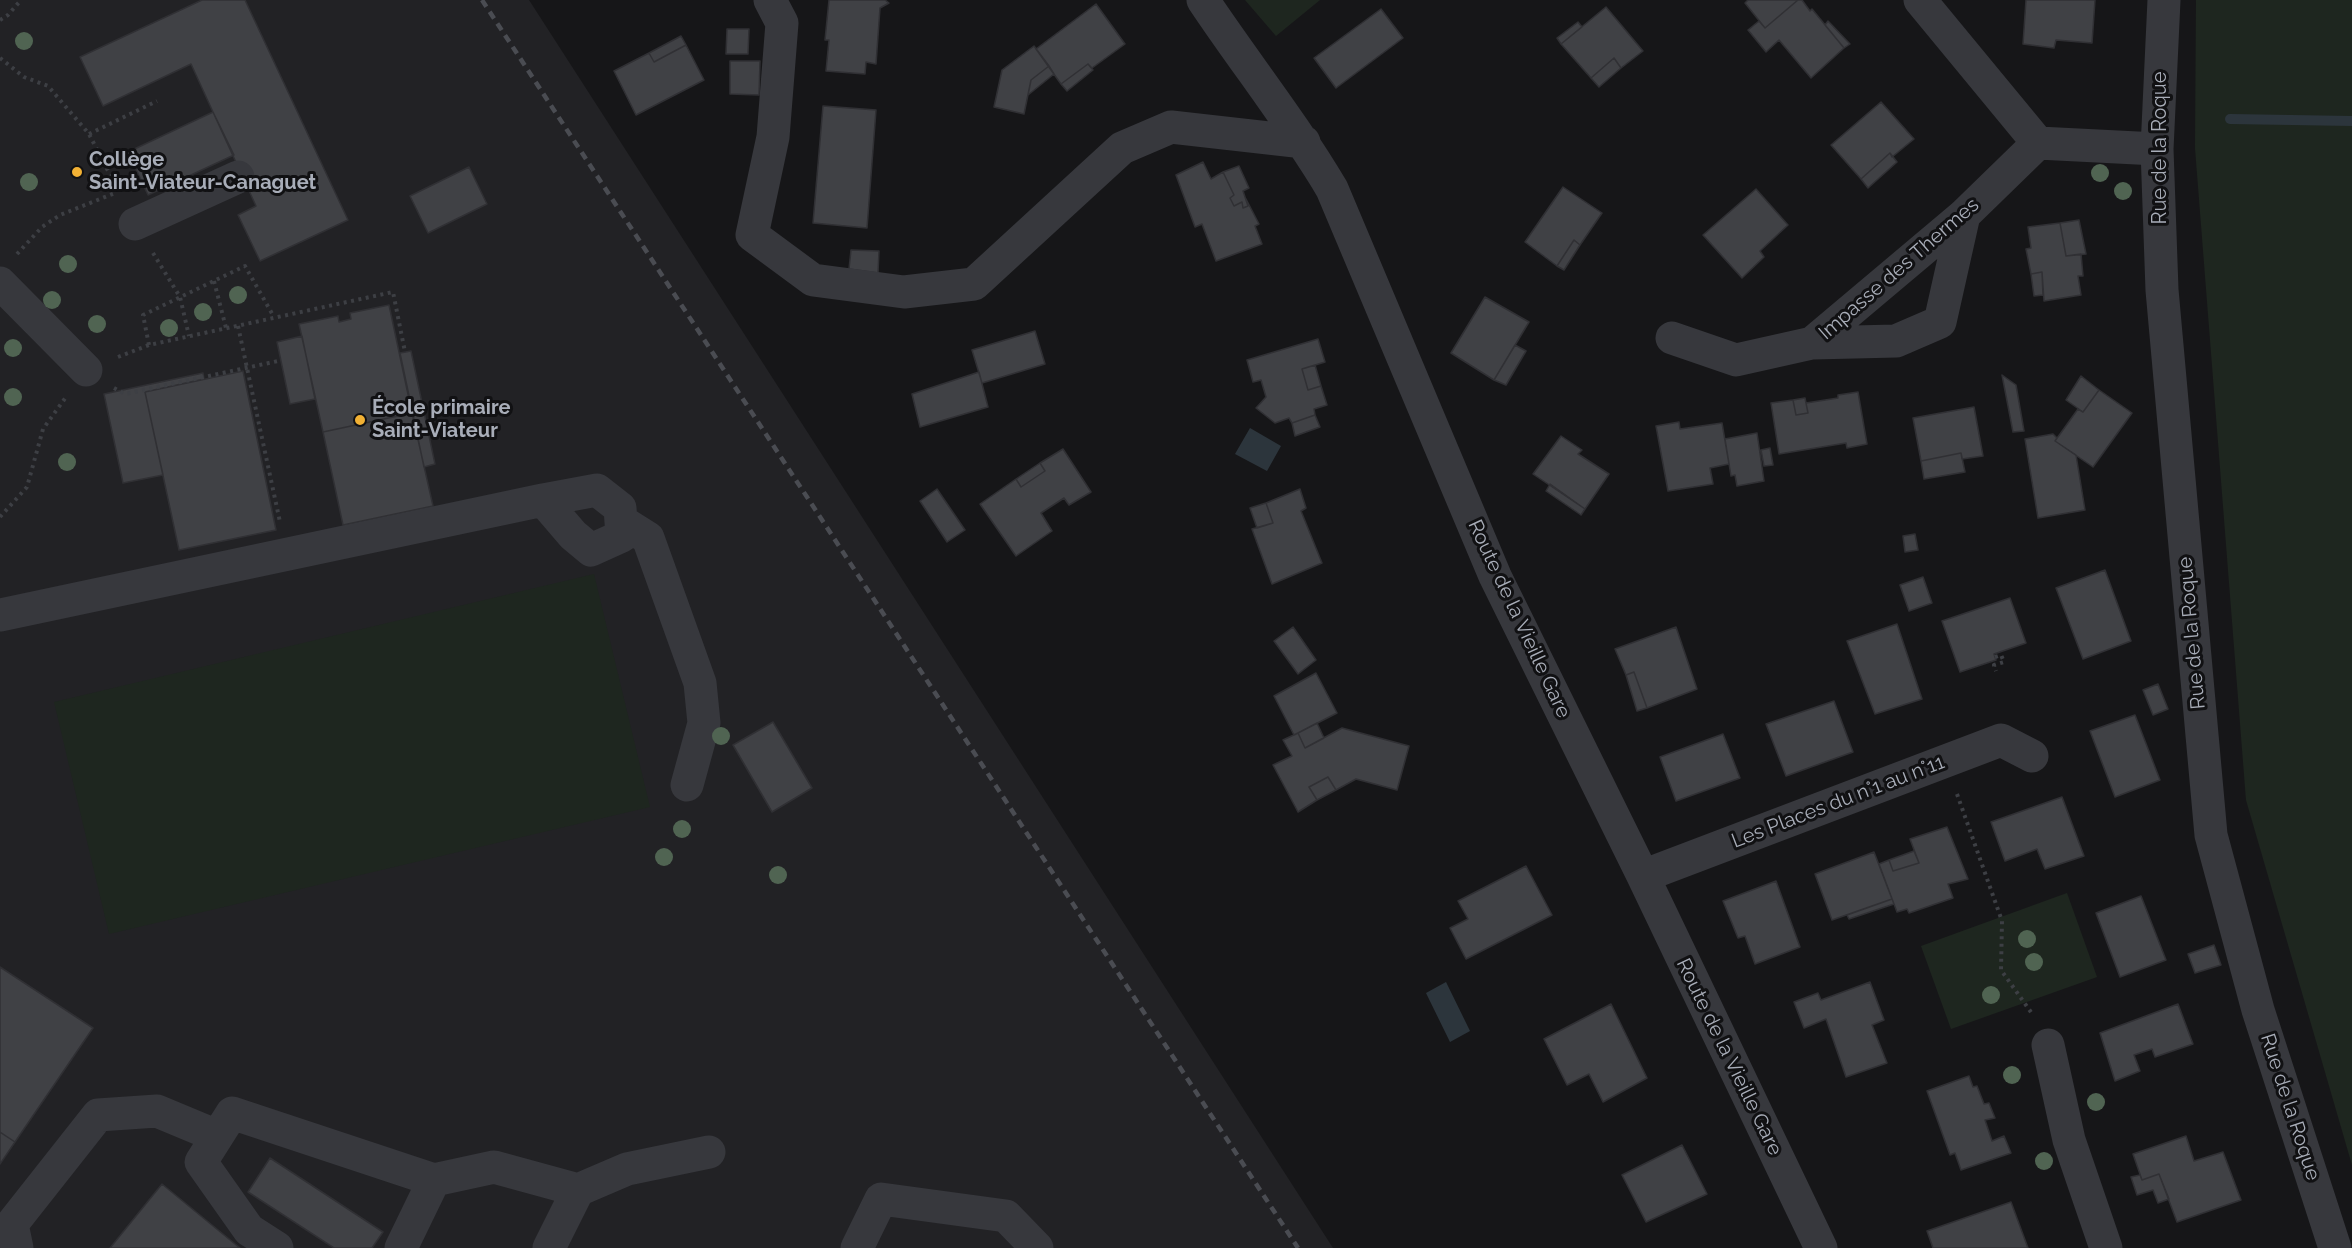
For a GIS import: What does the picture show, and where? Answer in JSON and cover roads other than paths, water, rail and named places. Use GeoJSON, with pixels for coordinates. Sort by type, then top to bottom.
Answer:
{"type":"FeatureCollection","features":[{"type":"Feature","properties":{"kind":"street"},"geometry":{"type":"LineString","coordinates":[[770,0],[782,23],[773,137],[752,235],[813,280],[904,292],[974,284],[1122,148],[1171,127],[1304,142]]}},
{"type":"Feature","properties":{"kind":"street","name":"Route de la Vieille Gare"},"geometry":{"type":"LineString","coordinates":[[1203,0],[1251,72],[1304,142],[1332,189],[1495,576],[1643,876],[1821,1248]]}},
{"type":"Feature","properties":{"kind":"street"},"geometry":{"type":"LineString","coordinates":[[1920,0],[2038,143],[2157,149]]}},
{"type":"Feature","properties":{"kind":"street","name":"Rue de la Roque"},"geometry":{"type":"LineString","coordinates":[[2164,0],[2157,149],[2162,290],[2211,835],[2258,1010],[2335,1248]]}},
{"type":"Feature","properties":{"kind":"street","name":"Impasse des Thermes"},"geometry":{"type":"LineString","coordinates":[[1671,338],[1736,360],[1812,343],[1964,214],[2038,143]]}},
{"type":"Feature","properties":{"kind":"street"},"geometry":{"type":"LineString","coordinates":[[135,224],[238,177]]}},
{"type":"Feature","properties":{"kind":"street"},"geometry":{"type":"LineString","coordinates":[[1812,343],[1896,341],[1940,322],[1964,214]]}},
{"type":"Feature","properties":{"kind":"street"},"geometry":{"type":"LineString","coordinates":[[7,270],[86,370]]}},
{"type":"Feature","properties":{"kind":"street"},"geometry":{"type":"LineString","coordinates":[[0,615],[543,500],[597,490],[620,508],[622,536],[591,550],[573,535],[543,500]]}},
{"type":"Feature","properties":{"kind":"street"},"geometry":{"type":"LineString","coordinates":[[621,521],[648,538],[700,683],[704,723],[687,785]]}},
{"type":"Feature","properties":{"kind":"street","name":"Les Places du n°1 au n°11"},"geometry":{"type":"LineString","coordinates":[[1643,876],[2001,740],[2032,756]]}},
{"type":"Feature","properties":{"kind":"street"},"geometry":{"type":"LineString","coordinates":[[2048,1045],[2069,1140],[2106,1248]]}},
{"type":"Feature","properties":{"kind":"street"},"geometry":{"type":"LineString","coordinates":[[17,1248],[12,1224],[98,1115],[157,1111],[218,1136]]}},
{"type":"Feature","properties":{"kind":"street"},"geometry":{"type":"LineString","coordinates":[[277,1248],[249,1230],[201,1162],[232,1113],[434,1180],[494,1167],[578,1190],[627,1169],[709,1152]]}},
{"type":"Feature","properties":{"kind":"street"},"geometry":{"type":"LineString","coordinates":[[401,1248],[434,1180]]}},
{"type":"Feature","properties":{"kind":"street"},"geometry":{"type":"LineString","coordinates":[[549,1248],[578,1190]]}},
{"type":"Feature","properties":{"kind":"street"},"geometry":{"type":"LineString","coordinates":[[857,1248],[881,1198],[1006,1216],[1037,1248]]}},
{"type":"Feature","properties":{"kind":"waterway"},"geometry":{"type":"LineString","coordinates":[[2230,119],[2352,121]]}},
{"type":"Feature","properties":{"kind":"railway"},"geometry":{"type":"LineString","coordinates":[[482,0],[1298,1248]]}},
{"type":"Feature","properties":{"kind":"place","name":"Collège Saint-Viateur-Canaguet"},"geometry":{"type":"Point","coordinates":[77,172]}},
{"type":"Feature","properties":{"kind":"place","name":"École primaire Saint-Viateur"},"geometry":{"type":"Point","coordinates":[360,420]}}]}
